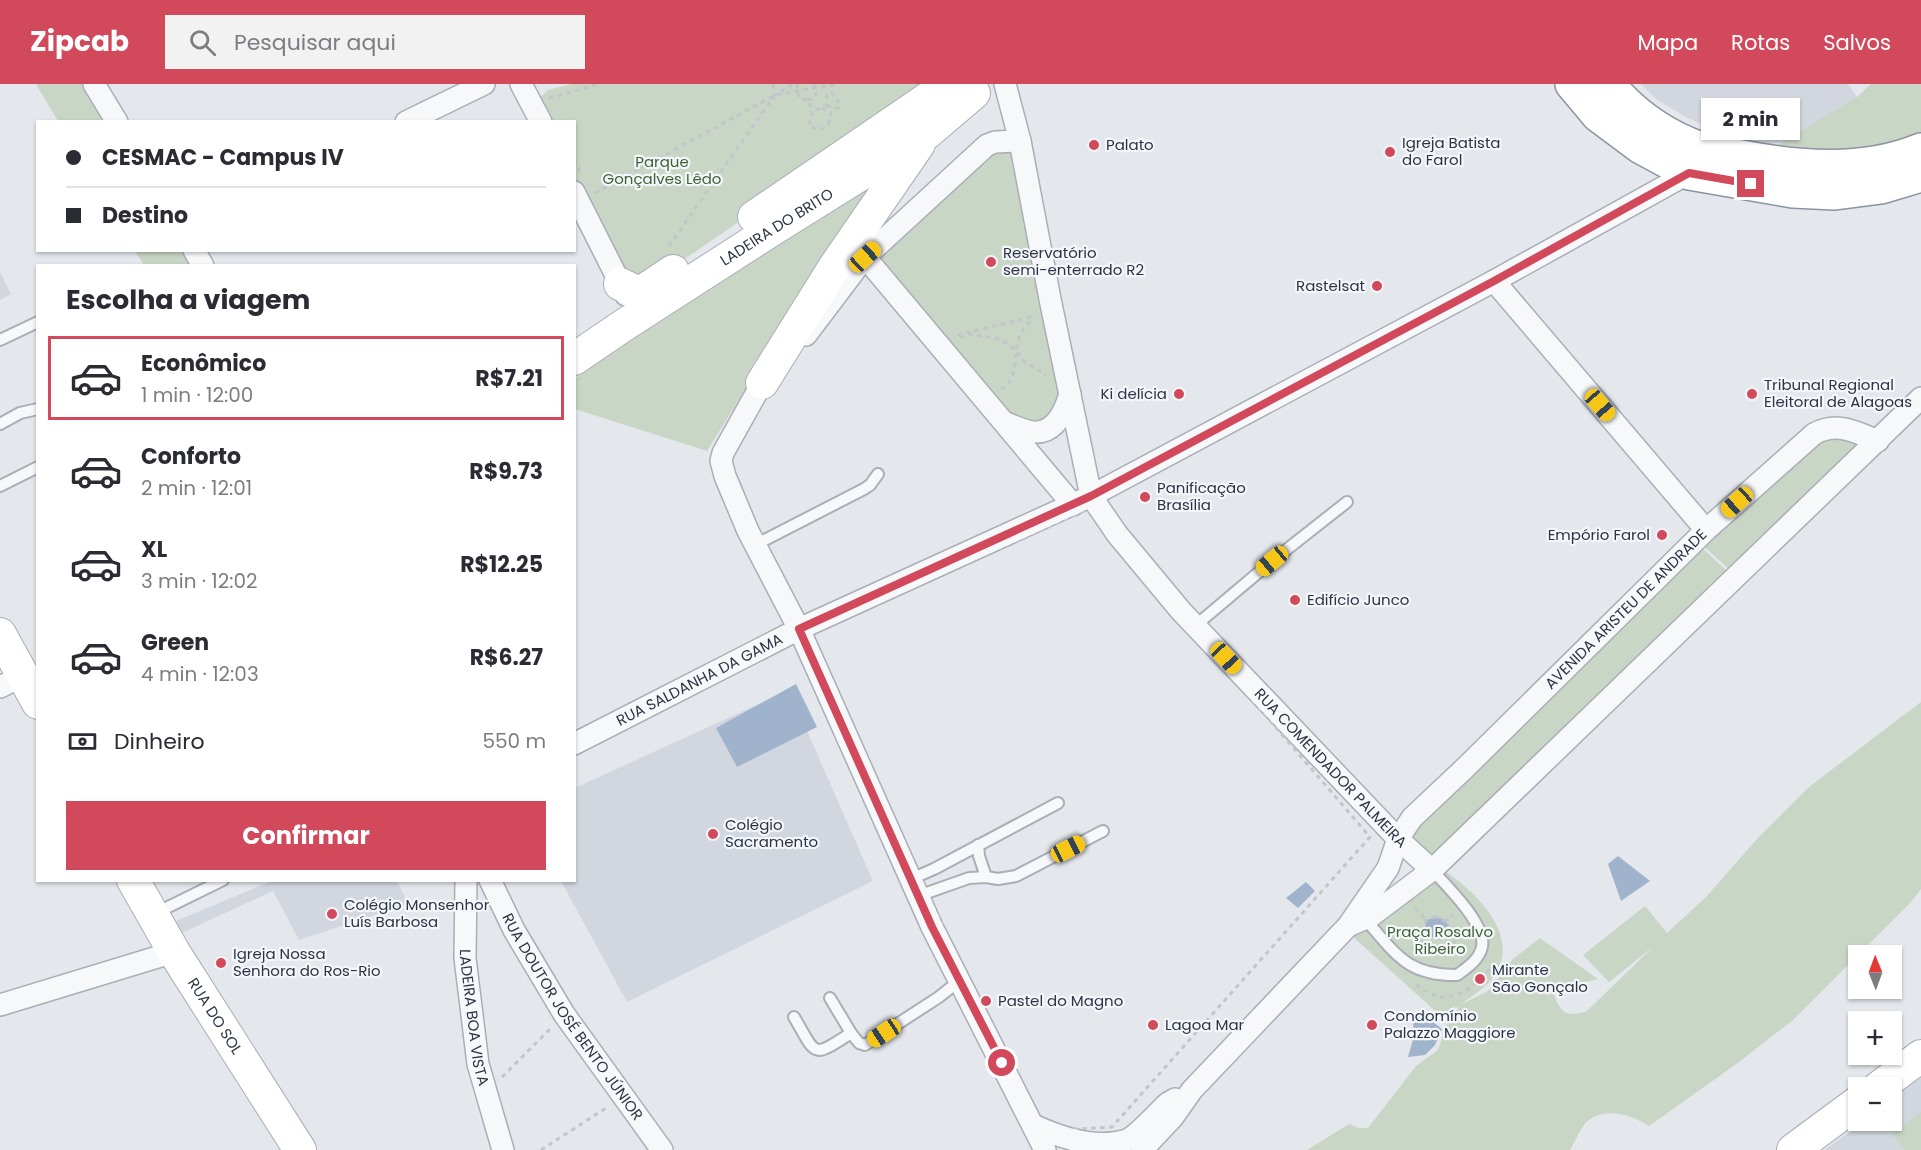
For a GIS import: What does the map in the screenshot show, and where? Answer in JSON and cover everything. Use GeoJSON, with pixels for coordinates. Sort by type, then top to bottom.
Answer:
{"type":"FeatureCollection","features":[{"type":"Feature","properties":{"kind":"highway"},"geometry":{"type":"LineString","coordinates":[[1572,84],[1598,115],[1641,147],[1689,173],[1793,191],[1835,193],[1881,187],[1921,175]]}},
{"type":"Feature","properties":{"kind":"highway"},"geometry":{"type":"LineString","coordinates":[[1608,84],[1639,115],[1663,131],[1701,149],[1755,159],[1815,166],[1865,165],[1899,159],[1921,150]]}},
{"type":"Feature","properties":{"kind":"highway"},"geometry":{"type":"LineString","coordinates":[[1631,84],[1656,111],[1693,131],[1746,151],[1815,166]]}},
{"type":"Feature","properties":{"kind":"main road","name":"LADEIRA DO BRITO"},"geometry":{"type":"LineString","coordinates":[[576,357],[631,304],[927,133],[962,88]]}},
{"type":"Feature","properties":{"kind":"main road","name":"LADEIRA DO BRITO"},"geometry":{"type":"LineString","coordinates":[[631,304],[637,292],[643,291],[962,88]]}},
{"type":"Feature","properties":{"kind":"main road"},"geometry":{"type":"LineString","coordinates":[[762,383],[835,266],[927,133]]}},
{"type":"Feature","properties":{"kind":"main road"},"geometry":{"type":"LineString","coordinates":[[0,634],[25,683]]}},
{"type":"Feature","properties":{"kind":"main road","name":"RUA DO SOL"},"geometry":{"type":"LineString","coordinates":[[134,882],[174,952],[300,1150]]}},
{"type":"Feature","properties":{"kind":"main road"},"geometry":{"type":"LineString","coordinates":[[1893,1077],[1921,1056]]}},
{"type":"Feature","properties":{"kind":"main road"},"geometry":{"type":"LineString","coordinates":[[1793,1150],[1848,1109]]}},
{"type":"Feature","properties":{"kind":"street"},"geometry":{"type":"LineString","coordinates":[[94,84],[116,120]]}},
{"type":"Feature","properties":{"kind":"street"},"geometry":{"type":"LineString","coordinates":[[410,120],[484,84]]}},
{"type":"Feature","properties":{"kind":"street"},"geometry":{"type":"LineString","coordinates":[[522,84],[540,120]]}},
{"type":"Feature","properties":{"kind":"street","name":"RUA COMENDADOR PALMEIRA"},"geometry":{"type":"LineString","coordinates":[[1005,84],[1020,141],[1051,314],[1068,384],[1082,500]]}},
{"type":"Feature","properties":{"kind":"street"},"geometry":{"type":"LineString","coordinates":[[1020,141],[995,142],[987,146],[865,257],[815,325],[762,383],[723,453],[721,461],[725,476],[755,545],[799,629],[919,886],[959,981],[1045,1150]]}},
{"type":"Feature","properties":{"kind":"street","name":"RUA SALDANHA DA GAMA"},"geometry":{"type":"LineString","coordinates":[[576,743],[799,629],[1082,500],[1494,281],[1689,173]]}},
{"type":"Feature","properties":{"kind":"street"},"geometry":{"type":"LineString","coordinates":[[577,198],[631,304]]}},
{"type":"Feature","properties":{"kind":"street","name":"RUA COMENDADOR PALMEIRA"},"geometry":{"type":"LineString","coordinates":[[865,257],[1005,423],[1117,534],[1195,626],[1398,839],[1432,870]]}},
{"type":"Feature","properties":{"kind":"street"},"geometry":{"type":"LineString","coordinates":[[1494,281],[1706,530]]}},
{"type":"Feature","properties":{"kind":"street"},"geometry":{"type":"LineString","coordinates":[[1005,423],[1031,432],[1042,432],[1059,420],[1066,410],[1068,384]]}},
{"type":"Feature","properties":{"kind":"street"},"geometry":{"type":"LineString","coordinates":[[1142,1150],[1173,1117],[1192,1090],[1356,922],[1432,870],[1742,568],[1921,398]]}},
{"type":"Feature","properties":{"kind":"street","name":"AVENIDA ARISTEU DE ANDRADE"},"geometry":{"type":"LineString","coordinates":[[1356,922],[1388,867],[1398,839],[1412,818],[1706,530],[1814,434],[1824,428],[1843,427],[1878,441]]}},
{"type":"Feature","properties":{"kind":"street","name":"LADEIRA BOA VISTA"},"geometry":{"type":"LineString","coordinates":[[466,882],[465,958],[478,1064],[503,1150]]}},
{"type":"Feature","properties":{"kind":"street","name":"RUA DOUTOR JOSÉ BENTO JÚNIOR"},"geometry":{"type":"LineString","coordinates":[[491,882],[514,930],[564,1014],[662,1150]]}},
{"type":"Feature","properties":{"kind":"street"},"geometry":{"type":"LineString","coordinates":[[0,1005],[174,952]]}},
{"type":"Feature","properties":{"kind":"street"},"geometry":{"type":"LineString","coordinates":[[1033,1125],[1061,1138],[1107,1148],[1128,1140],[1168,1103],[1192,1090]]}},
{"type":"Feature","properties":{"kind":"lane"},"geometry":{"type":"LineString","coordinates":[[0,340],[36,323]]}},
{"type":"Feature","properties":{"kind":"lane"},"geometry":{"type":"LineString","coordinates":[[0,424],[20,413],[36,409]]}},
{"type":"Feature","properties":{"kind":"lane"},"geometry":{"type":"LineString","coordinates":[[0,486],[36,468]]}},
{"type":"Feature","properties":{"kind":"lane"},"geometry":{"type":"LineString","coordinates":[[755,545],[870,486],[878,474]]}},
{"type":"Feature","properties":{"kind":"lane"},"geometry":{"type":"LineString","coordinates":[[1195,626],[1347,502]]}},
{"type":"Feature","properties":{"kind":"lane"},"geometry":{"type":"LineString","coordinates":[[919,886],[978,844],[1058,802]]}},
{"type":"Feature","properties":{"kind":"lane"},"geometry":{"type":"LineString","coordinates":[[919,886],[969,878],[998,879],[1016,876],[1103,831]]}},
{"type":"Feature","properties":{"kind":"lane"},"geometry":{"type":"LineString","coordinates":[[978,844],[979,856],[986,877]]}},
{"type":"Feature","properties":{"kind":"lane"},"geometry":{"type":"LineString","coordinates":[[1356,922],[1401,960],[1427,973],[1457,975],[1473,963],[1482,950],[1482,943],[1477,924],[1432,870]]}},
{"type":"Feature","properties":{"kind":"lane"},"geometry":{"type":"LineString","coordinates":[[152,915],[219,882]]}},
{"type":"Feature","properties":{"kind":"lane"},"geometry":{"type":"LineString","coordinates":[[830,998],[851,1033],[859,1043],[865,1045],[939,997],[959,981]]}},
{"type":"Feature","properties":{"kind":"lane"},"geometry":{"type":"LineString","coordinates":[[794,1017],[812,1048],[818,1051],[824,1050],[851,1033]]}},
{"type":"Feature","properties":{"kind":"path"},"geometry":{"type":"LineString","coordinates":[[544,99],[599,84]]}},
{"type":"Feature","properties":{"kind":"path"},"geometry":{"type":"LineString","coordinates":[[773,84],[775,95]]}},
{"type":"Feature","properties":{"kind":"path"},"geometry":{"type":"LineString","coordinates":[[577,198],[795,84],[800,99],[814,99],[814,86]]}},
{"type":"Feature","properties":{"kind":"path"},"geometry":{"type":"LineString","coordinates":[[666,250],[775,95],[814,86],[837,84]]}},
{"type":"Feature","properties":{"kind":"path"},"geometry":{"type":"LineString","coordinates":[[831,93],[837,97],[839,108],[829,106],[826,110],[827,94],[831,93]]}},
{"type":"Feature","properties":{"kind":"path"},"geometry":{"type":"LineString","coordinates":[[807,100],[812,111],[809,126],[820,130],[825,128],[830,121],[831,113],[822,108],[812,111]]}},
{"type":"Feature","properties":{"kind":"path"},"geometry":{"type":"LineString","coordinates":[[1051,314],[938,339],[942,347],[971,334],[1000,339],[1015,349],[1026,363],[1068,384]]}},
{"type":"Feature","properties":{"kind":"path"},"geometry":{"type":"LineString","coordinates":[[979,392],[996,392],[1006,387],[1012,375],[1015,349],[1023,328],[1030,322],[1051,314]]}},
{"type":"Feature","properties":{"kind":"path"},"geometry":{"type":"LineString","coordinates":[[1088,509],[1370,837],[1112,1127],[1059,1130],[1030,1118],[919,886],[808,632],[1088,509]]}},
{"type":"Feature","properties":{"kind":"path"},"geometry":{"type":"LineString","coordinates":[[1440,917],[1449,925],[1447,934],[1442,939],[1427,936],[1424,930],[1426,920],[1440,917]]}},
{"type":"Feature","properties":{"kind":"path"},"geometry":{"type":"LineString","coordinates":[[1447,934],[1473,963]]}},
{"type":"Feature","properties":{"kind":"path"},"geometry":{"type":"LineString","coordinates":[[486,1093],[564,1014]]}},
{"type":"Feature","properties":{"kind":"path"},"geometry":{"type":"LineString","coordinates":[[541,1150],[606,1108]]}},
{"type":"Feature","properties":{"kind":"shaded area"},"geometry":{"type":"Polygon","coordinates":[[[1641,84],[1848,84],[1857,97],[1811,134],[1779,143],[1754,144],[1719,133],[1684,116],[1656,99],[1641,84]]]}},
{"type":"Feature","properties":{"kind":"shaded area"},"geometry":{"type":"Polygon","coordinates":[[[0,272],[11,294],[0,300],[0,272]]]}},
{"type":"Feature","properties":{"kind":"shaded area","name":"Colégio Sacramento"},"geometry":{"type":"Polygon","coordinates":[[[789,690],[873,881],[627,1002],[562,882],[576,882],[576,788],[789,690]]]}},
{"type":"Feature","properties":{"kind":"shaded area","name":"Colégio Monsenhor Luís Barbosa"},"geometry":{"type":"Polygon","coordinates":[[[397,882],[408,904],[299,940],[273,891],[175,936],[169,924],[267,883],[397,882]]]}},
{"type":"Feature","properties":{"kind":"shaded area"},"geometry":{"type":"Polygon","coordinates":[[[1921,1077],[1921,1150],[1825,1150],[1851,1131],[1902,1131],[1902,1091],[1921,1077]]]}},
{"type":"Feature","properties":{"kind":"green space"},"geometry":{"type":"Polygon","coordinates":[[[36,84],[82,84],[104,120],[57,120],[36,84]]]}},
{"type":"Feature","properties":{"kind":"green space","name":"Parque Gonçalves Lêdo"},"geometry":{"type":"Polygon","coordinates":[[[572,84],[941,84],[639,290],[619,286],[576,190],[576,120],[544,120],[536,102],[548,90],[572,84]]]}},
{"type":"Feature","properties":{"kind":"green space"},"geometry":{"type":"Polygon","coordinates":[[[1871,84],[1921,84],[1921,150],[1755,159],[1857,97],[1871,84]]]}},
{"type":"Feature","properties":{"kind":"green space"},"geometry":{"type":"Polygon","coordinates":[[[991,144],[1014,147],[1066,380],[1059,405],[1040,427],[1014,419],[870,256],[991,144]]]}},
{"type":"Feature","properties":{"kind":"green space"},"geometry":{"type":"Polygon","coordinates":[[[886,163],[707,451],[576,409],[576,378],[886,163]]]}},
{"type":"Feature","properties":{"kind":"green space"},"geometry":{"type":"Polygon","coordinates":[[[136,252],[182,252],[189,264],[143,264],[136,252]]]}},
{"type":"Feature","properties":{"kind":"green space"},"geometry":{"type":"Polygon","coordinates":[[[1811,437],[1873,441],[1732,572],[1698,541],[1811,437]]]}},
{"type":"Feature","properties":{"kind":"green space"},"geometry":{"type":"Polygon","coordinates":[[[1696,542],[1730,574],[1434,865],[1397,826],[1696,542]]]}},
{"type":"Feature","properties":{"kind":"green space","name":"Praça Rosalvo Ribeiro"},"geometry":{"type":"Polygon","coordinates":[[[1921,702],[1921,889],[1868,945],[1848,945],[1848,965],[1793,1020],[1735,1065],[1649,1126],[1625,1115],[1607,1113],[1598,1115],[1584,1125],[1570,1150],[1307,1150],[1349,1124],[1359,1128],[1368,1128],[1416,1066],[1438,1050],[1447,1024],[1460,1006],[1442,1017],[1351,935],[1440,868],[1454,877],[1481,902],[1492,916],[1503,948],[1500,964],[1491,980],[1462,1004],[1488,991],[1513,959],[1540,938],[1598,979],[1552,990],[1560,1008],[1567,1013],[1579,1013],[1587,1011],[1654,946],[1609,982],[1583,955],[1645,906],[1667,933],[1705,898],[1758,838],[1809,787],[1921,702]]]}},
{"type":"Feature","properties":{"kind":"green space"},"geometry":{"type":"Polygon","coordinates":[[[1921,1112],[1921,1150],[1905,1150],[1892,1134],[1902,1131],[1902,1126],[1921,1112]]]}},
{"type":"Feature","properties":{"kind":"water"},"geometry":{"type":"Polygon","coordinates":[[[796,684],[817,727],[737,767],[716,728],[796,684]]]}},
{"type":"Feature","properties":{"kind":"water"},"geometry":{"type":"Polygon","coordinates":[[[1618,856],[1650,881],[1621,901],[1608,864],[1618,856]]]}},
{"type":"Feature","properties":{"kind":"water"},"geometry":{"type":"Polygon","coordinates":[[[1306,882],[1315,891],[1298,908],[1286,898],[1306,882]]]}},
{"type":"Feature","properties":{"kind":"water"},"geometry":{"type":"Polygon","coordinates":[[[1440,918],[1449,925],[1447,934],[1442,939],[1427,936],[1426,920],[1440,918]]]}},
{"type":"Feature","properties":{"kind":"water"},"geometry":{"type":"Polygon","coordinates":[[[1422,1013],[1442,1029],[1435,1045],[1425,1055],[1408,1057],[1414,1036],[1413,1024],[1422,1013]]]}},
{"type":"Feature","properties":{"kind":"place","name":"Palato"},"geometry":{"type":"Point","coordinates":[1094,145]}},
{"type":"Feature","properties":{"kind":"place","name":"Igreja Batista do Farol"},"geometry":{"type":"Point","coordinates":[1390,152]}},
{"type":"Feature","properties":{"kind":"place","name":"Reservatório semi-enterrado R2"},"geometry":{"type":"Point","coordinates":[991,262]}},
{"type":"Feature","properties":{"kind":"place","name":"Rastelsat"},"geometry":{"type":"Point","coordinates":[1377,286]}},
{"type":"Feature","properties":{"kind":"place","name":"Ki delícia"},"geometry":{"type":"Point","coordinates":[1179,394]}},
{"type":"Feature","properties":{"kind":"place","name":"Tribunal Regional Eleitoral de Alagoas"},"geometry":{"type":"Point","coordinates":[1752,394]}},
{"type":"Feature","properties":{"kind":"place","name":"Panificação Brasília"},"geometry":{"type":"Point","coordinates":[1145,497]}},
{"type":"Feature","properties":{"kind":"place","name":"Empório Farol"},"geometry":{"type":"Point","coordinates":[1662,535]}},
{"type":"Feature","properties":{"kind":"place","name":"Edifício Junco"},"geometry":{"type":"Point","coordinates":[1295,600]}},
{"type":"Feature","properties":{"kind":"place","name":"Colégio Sacramento"},"geometry":{"type":"Point","coordinates":[713,834]}},
{"type":"Feature","properties":{"kind":"place","name":"Colégio Monsenhor Luís Barbosa"},"geometry":{"type":"Point","coordinates":[332,914]}},
{"type":"Feature","properties":{"kind":"place","name":"Igreja Nossa Senhora do Ros-Rio"},"geometry":{"type":"Point","coordinates":[221,963]}},
{"type":"Feature","properties":{"kind":"place","name":"Mirante São Gonçalo"},"geometry":{"type":"Point","coordinates":[1480,979]}},
{"type":"Feature","properties":{"kind":"place","name":"Pastel do Magno"},"geometry":{"type":"Point","coordinates":[986,1001]}},
{"type":"Feature","properties":{"kind":"place","name":"Lagoa Mar"},"geometry":{"type":"Point","coordinates":[1153,1025]}},
{"type":"Feature","properties":{"kind":"place","name":"Condomínio Palazzo Maggiore"},"geometry":{"type":"Point","coordinates":[1372,1025]}},
{"type":"Feature","properties":{"kind":"route"},"geometry":{"type":"LineString","coordinates":[[1002,1063],[932,927],[799,629],[1091,496],[1494,281],[1689,173],[1751,184]]}}]}
